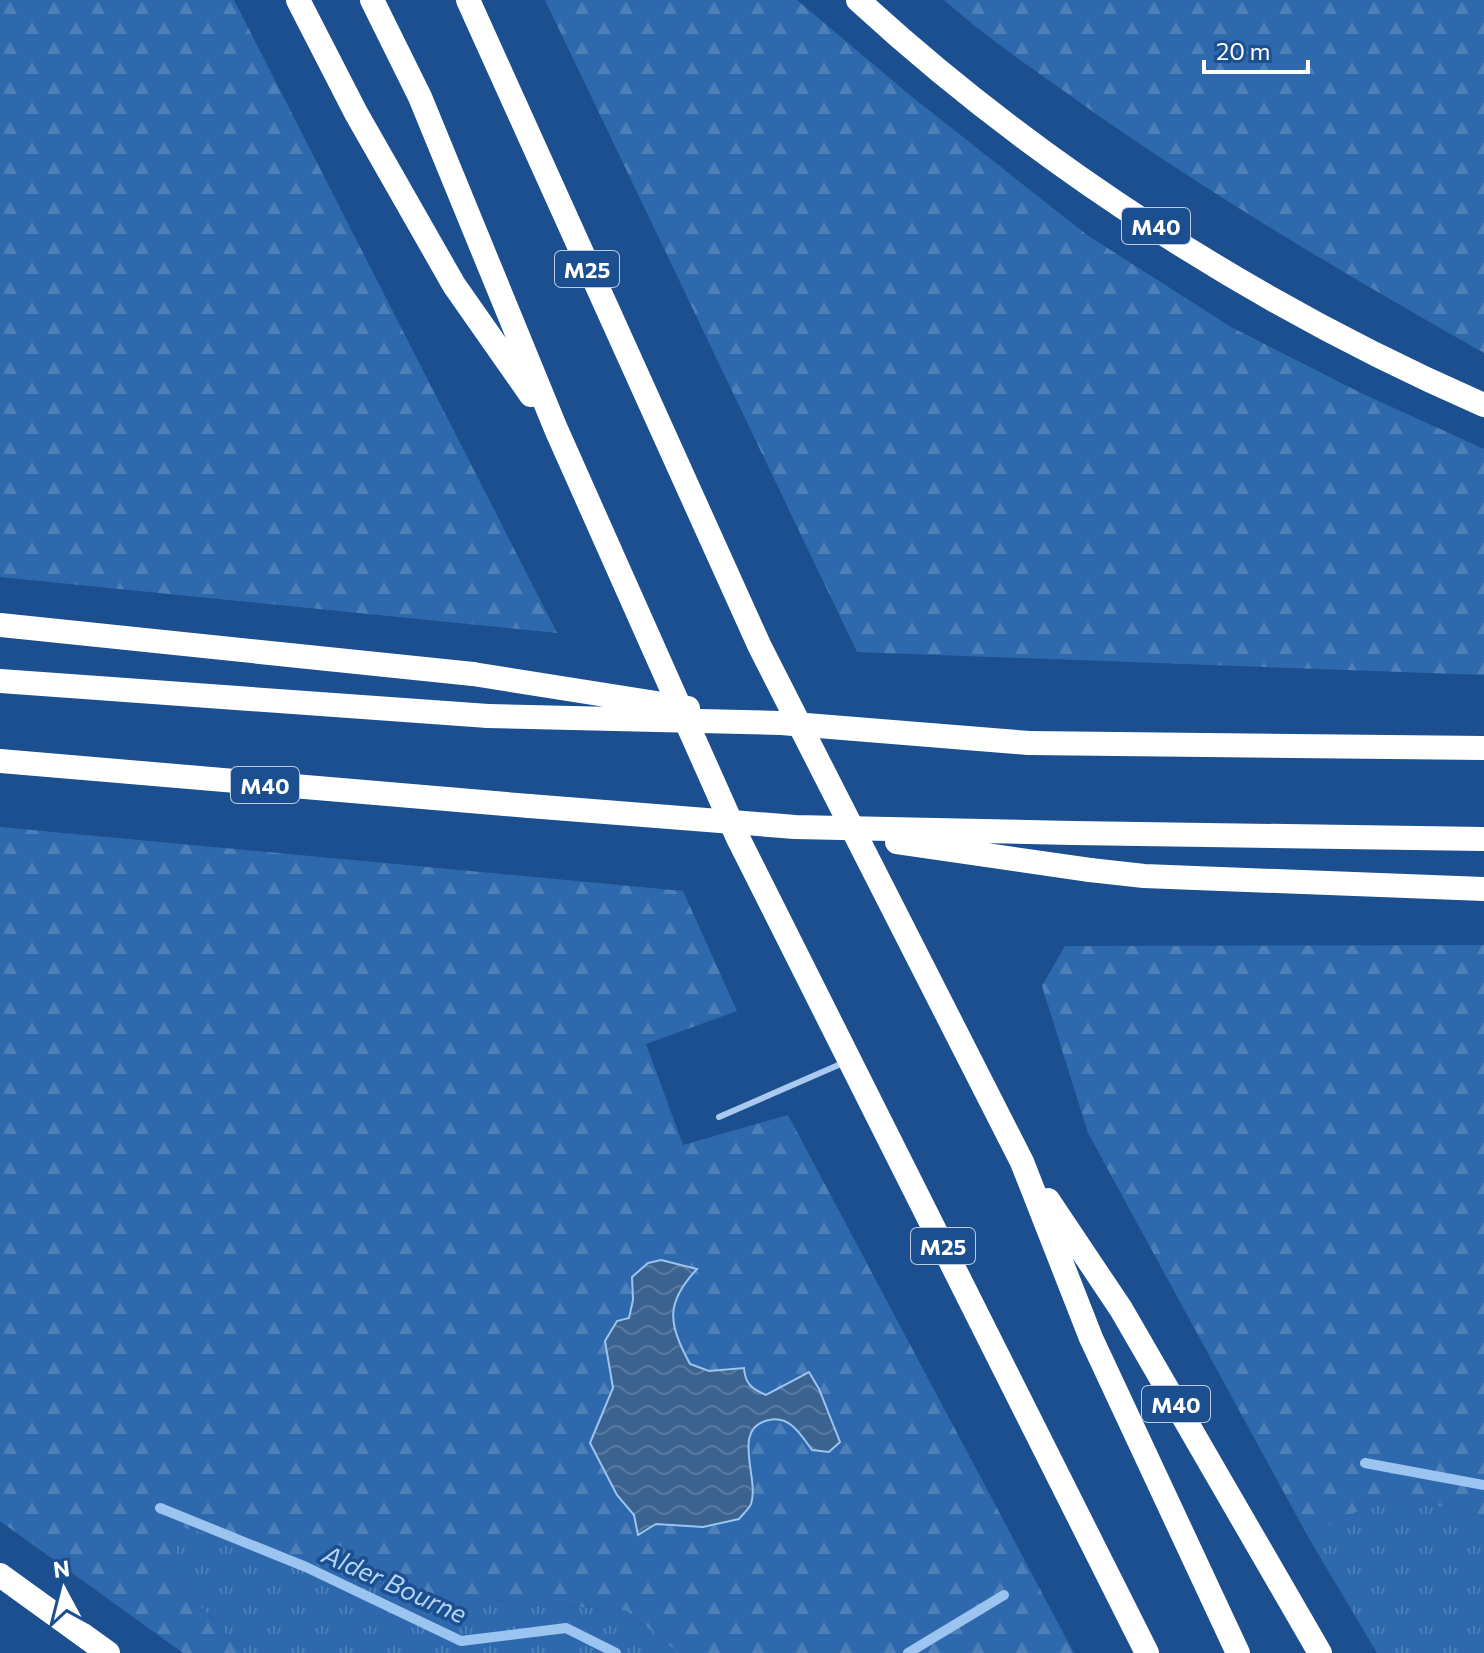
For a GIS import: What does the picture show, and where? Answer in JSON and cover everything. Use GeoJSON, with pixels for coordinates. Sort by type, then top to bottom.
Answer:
{"type":"FeatureCollection","features":[{"type":"Feature","properties":{"kind":"highway"},"geometry":{"type":"LineString","coordinates":[[298,0],[356,113],[454,285],[556,429]]}},
{"type":"Feature","properties":{"kind":"highway","name":"M25"},"geometry":{"type":"LineString","coordinates":[[372,0],[420,97],[556,429],[738,838],[1147,1653]]}},
{"type":"Feature","properties":{"kind":"highway","name":"M25"},"geometry":{"type":"LineString","coordinates":[[468,0],[760,647],[1022,1162],[1091,1338],[1238,1653]]}},
{"type":"Feature","properties":{"kind":"highway","name":"M40"},"geometry":{"type":"LineString","coordinates":[[858,0],[993,112],[1168,234],[1343,337],[1484,405]]}},
{"type":"Feature","properties":{"kind":"highway"},"geometry":{"type":"LineString","coordinates":[[0,625],[473,674],[781,723]]}},
{"type":"Feature","properties":{"kind":"highway"},"geometry":{"type":"LineString","coordinates":[[0,681],[488,716],[781,723],[1029,743],[1484,748]]}},
{"type":"Feature","properties":{"kind":"highway","name":"M40"},"geometry":{"type":"LineString","coordinates":[[0,761],[795,827],[1484,839]]}},
{"type":"Feature","properties":{"kind":"highway","name":"M40"},"geometry":{"type":"LineString","coordinates":[[795,827],[1144,876],[1484,889]]}},
{"type":"Feature","properties":{"kind":"highway","name":"M40"},"geometry":{"type":"LineString","coordinates":[[1022,1162],[1121,1309],[1320,1653]]}},
{"type":"Feature","properties":{"kind":"highway"},"geometry":{"type":"LineString","coordinates":[[0,1575],[108,1653]]}},
{"type":"Feature","properties":{"kind":"lane"},"geometry":{"type":"LineString","coordinates":[[719,1117],[850,1060]]}},
{"type":"Feature","properties":{"kind":"green space"},"geometry":{"type":"Polygon","coordinates":[[[0,0],[234,0],[557,633],[0,577],[0,0]]]}},
{"type":"Feature","properties":{"kind":"green space"},"geometry":{"type":"Polygon","coordinates":[[[545,0],[797,0],[911,96],[1087,235],[1231,327],[1359,392],[1484,449],[1484,675],[857,652],[545,0]]]}},
{"type":"Feature","properties":{"kind":"green space"},"geometry":{"type":"Polygon","coordinates":[[[944,0],[1484,0],[1484,353],[1331,265],[1182,172],[1031,68],[944,0]]]}},
{"type":"Feature","properties":{"kind":"green space"},"geometry":{"type":"Polygon","coordinates":[[[0,827],[683,891],[737,1011],[646,1044],[683,1145],[788,1115],[1074,1653],[679,1653],[627,1611],[412,1593],[179,1526],[173,1577],[244,1653],[183,1653],[0,1521],[0,827]]]}},
{"type":"Feature","properties":{"kind":"green space"},"geometry":{"type":"Polygon","coordinates":[[[1484,945],[1484,1517],[1393,1495],[1307,1535],[1088,1133],[1042,986],[1065,946],[1484,945]]]}},
{"type":"Feature","properties":{"kind":"green space"},"geometry":{"type":"Polygon","coordinates":[[[1393,1495],[1484,1517],[1484,1653],[1377,1653],[1307,1535],[1393,1495]]]}},
{"type":"Feature","properties":{"kind":"green space"},"geometry":{"type":"Polygon","coordinates":[[[179,1525],[412,1593],[627,1611],[679,1653],[244,1653],[173,1577],[179,1525]]]}},
{"type":"Feature","properties":{"kind":"water"},"geometry":{"type":"Polygon","coordinates":[[[661,1260],[697,1269],[679,1292],[673,1314],[677,1337],[690,1364],[709,1371],[744,1368],[750,1385],[766,1395],[809,1372],[840,1442],[829,1452],[812,1450],[804,1438],[783,1420],[769,1420],[757,1425],[749,1443],[751,1504],[739,1519],[703,1527],[656,1524],[638,1535],[634,1515],[617,1495],[590,1443],[613,1388],[605,1341],[617,1321],[629,1318],[633,1300],[632,1277],[648,1263],[661,1260]]]}},
{"type":"Feature","properties":{"kind":"waterway","name":"Alder Bourne"},"geometry":{"type":"LineString","coordinates":[[1365,1463],[1484,1485]]}},
{"type":"Feature","properties":{"kind":"waterway","name":"Alder Bourne"},"geometry":{"type":"LineString","coordinates":[[160,1508],[306,1567],[461,1641],[566,1628],[616,1653]]}},
{"type":"Feature","properties":{"kind":"waterway","name":"Alder Bourne"},"geometry":{"type":"LineString","coordinates":[[908,1653],[1004,1595]]}}]}
